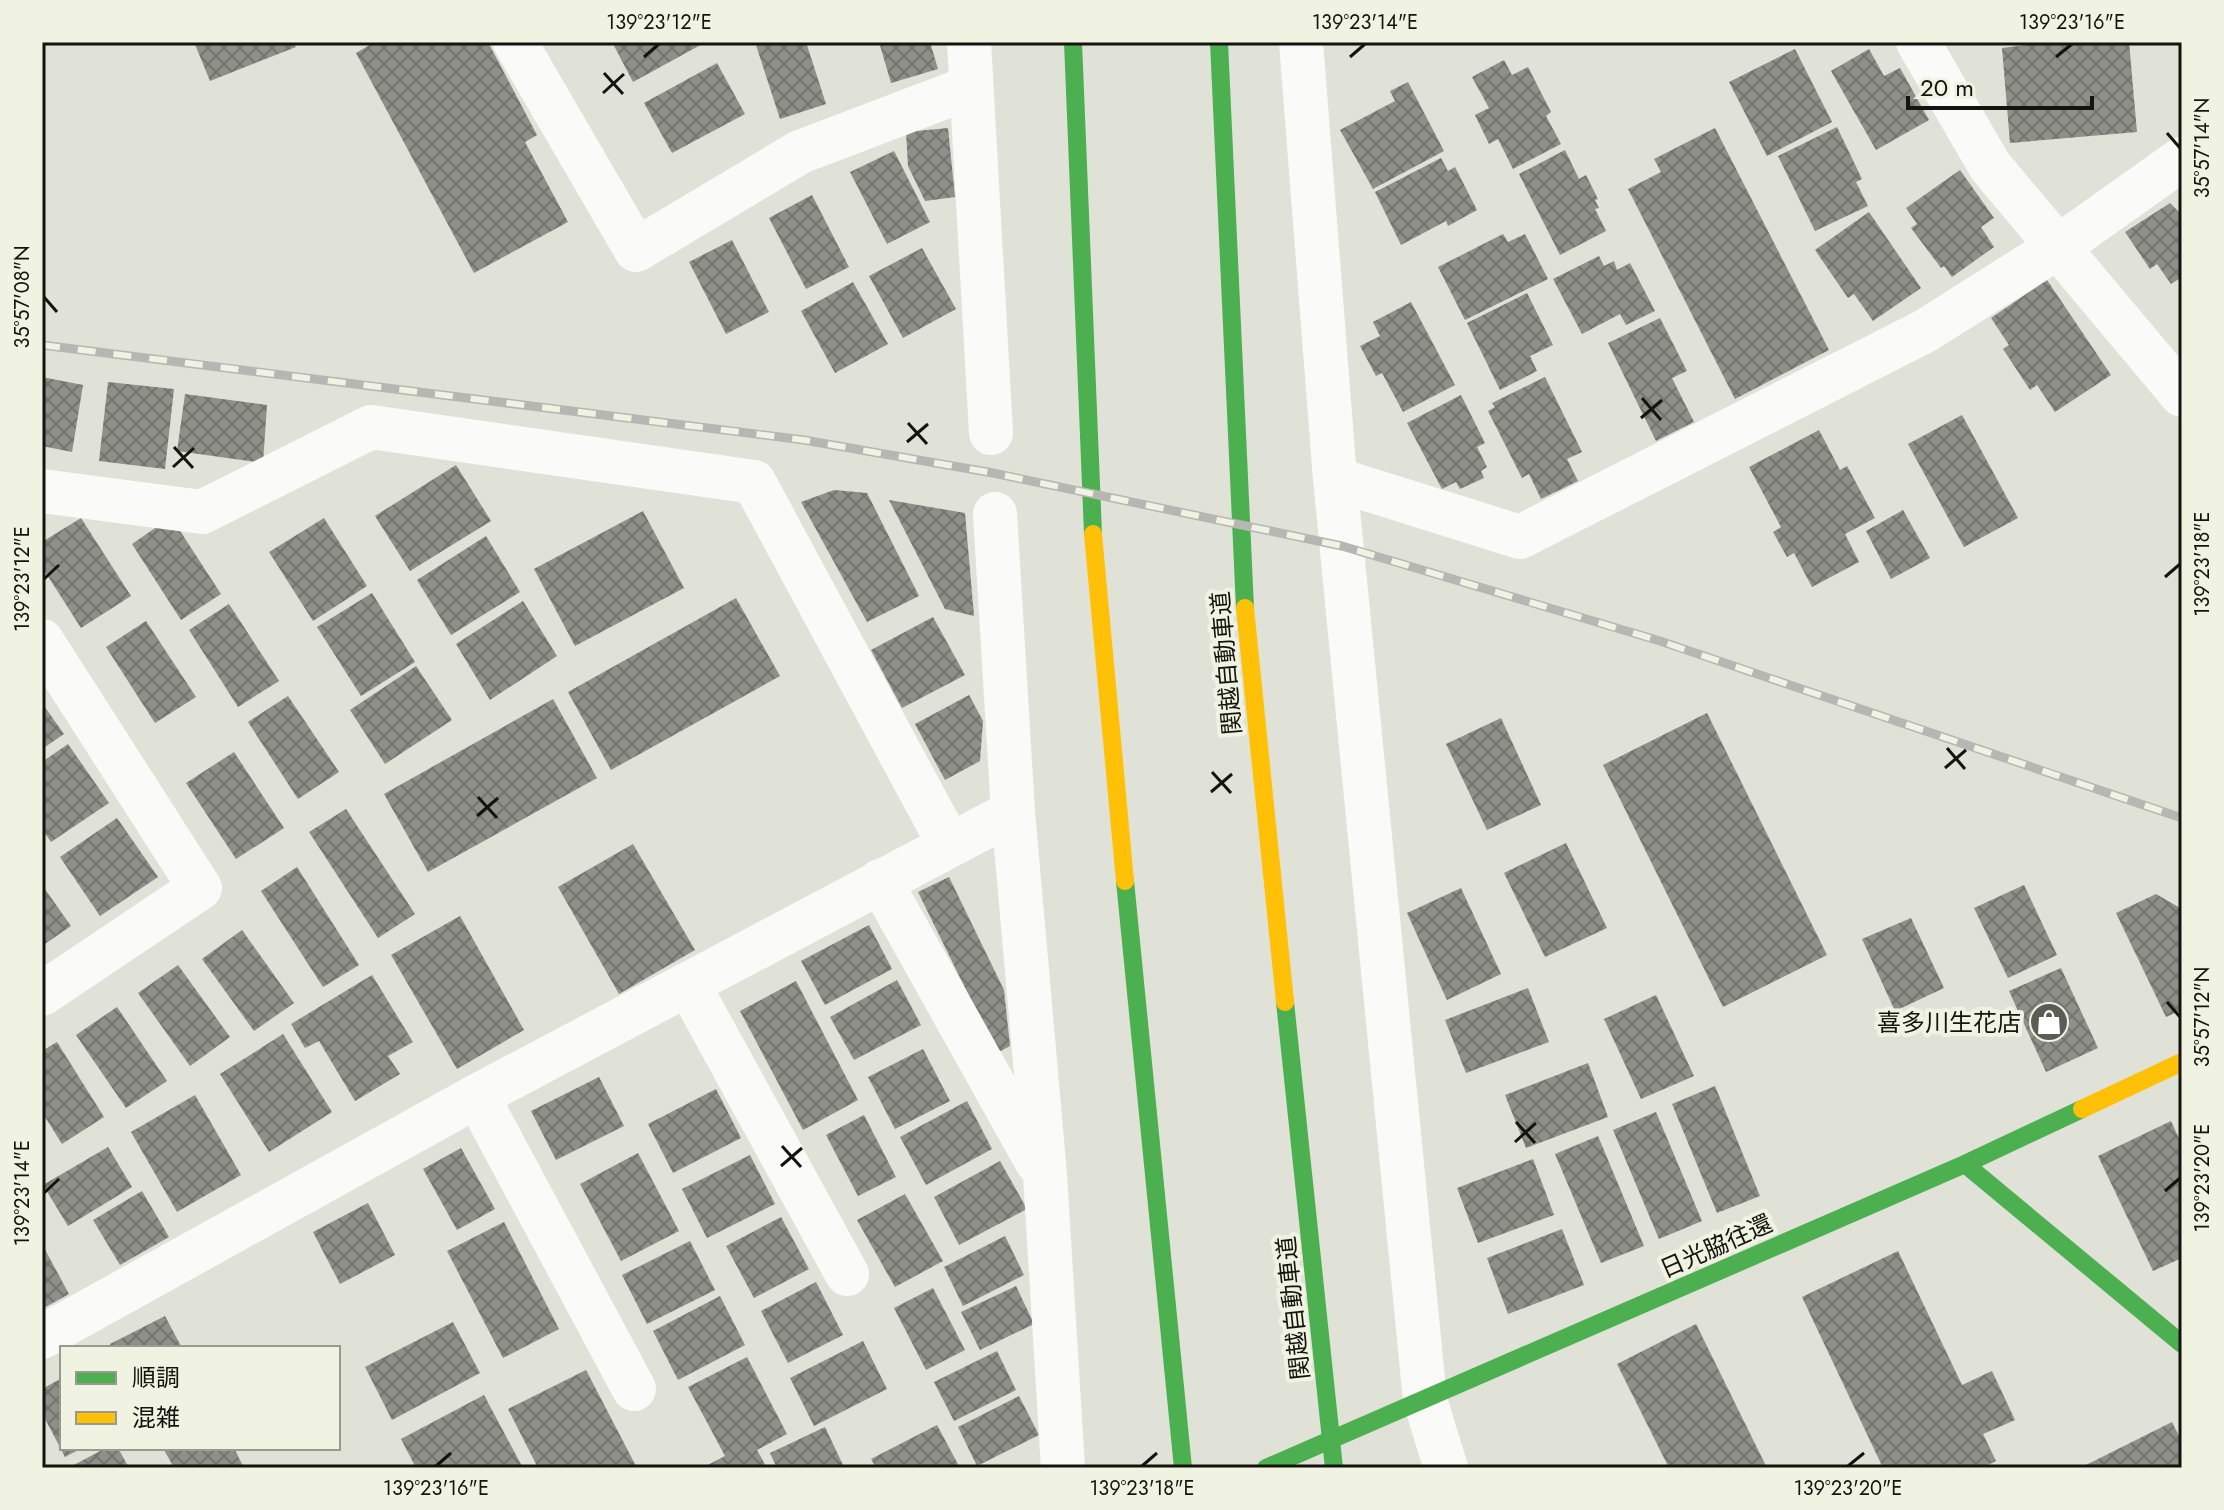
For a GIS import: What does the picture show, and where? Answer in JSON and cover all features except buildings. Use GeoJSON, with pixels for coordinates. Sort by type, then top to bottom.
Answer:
{"type":"FeatureCollection","features":[{"type":"Feature","properties":{"kind":"main road"},"geometry":{"type":"LineString","coordinates":[[1073,42],[1095,584],[1183,1468]]}},
{"type":"Feature","properties":{"kind":"main road","name":"関越自動車道"},"geometry":{"type":"LineString","coordinates":[[1219,42],[1245,619],[1334,1468]]}},
{"type":"Feature","properties":{"kind":"main road","name":"日光脇往還"},"geometry":{"type":"LineString","coordinates":[[1266,1468],[1965,1164],[2182,1062]]}},
{"type":"Feature","properties":{"kind":"main road"},"geometry":{"type":"LineString","coordinates":[[1965,1164],[2182,1344]]}},
{"type":"Feature","properties":{"kind":"street"},"geometry":{"type":"LineString","coordinates":[[515,42],[636,250],[800,152],[971,87]]}},
{"type":"Feature","properties":{"kind":"street"},"geometry":{"type":"LineString","coordinates":[[969,42],[991,433]]}},
{"type":"Feature","properties":{"kind":"street"},"geometry":{"type":"LineString","coordinates":[[1301,42],[1335,479],[1425,1400],[1446,1468]]}},
{"type":"Feature","properties":{"kind":"street"},"geometry":{"type":"LineString","coordinates":[[1918,42],[1990,166],[2182,395]]}},
{"type":"Feature","properties":{"kind":"street"},"geometry":{"type":"LineString","coordinates":[[1335,479],[1520,537],[1925,331],[2058,247],[2182,159]]}},
{"type":"Feature","properties":{"kind":"street"},"geometry":{"type":"LineString","coordinates":[[42,491],[202,512],[371,427],[754,482],[949,844]]}},
{"type":"Feature","properties":{"kind":"street"},"geometry":{"type":"LineString","coordinates":[[995,514],[1013,812],[1045,1175],[1063,1468]]}},
{"type":"Feature","properties":{"kind":"street"},"geometry":{"type":"LineString","coordinates":[[42,641],[200,888],[42,994]]}},
{"type":"Feature","properties":{"kind":"street"},"geometry":{"type":"LineString","coordinates":[[42,1337],[477,1096],[1013,812]]}},
{"type":"Feature","properties":{"kind":"street"},"geometry":{"type":"LineString","coordinates":[[880,881],[1045,1175]]}},
{"type":"Feature","properties":{"kind":"street"},"geometry":{"type":"LineString","coordinates":[[688,984],[847,1274]]}},
{"type":"Feature","properties":{"kind":"street"},"geometry":{"type":"LineString","coordinates":[[477,1096],[634,1389]]}},
{"type":"Feature","properties":{"kind":"railway"},"geometry":{"type":"LineString","coordinates":[[42,345],[804,440],[993,473],[1342,546],[1660,641],[2182,818]]}},
{"type":"Feature","properties":{"kind":"traffic: fast"},"geometry":{"type":"LineString","coordinates":[[1073,42],[1093,534]]}},
{"type":"Feature","properties":{"kind":"traffic: fast"},"geometry":{"type":"LineString","coordinates":[[1219,42],[1245,608]]}},
{"type":"Feature","properties":{"kind":"traffic: fast"},"geometry":{"type":"LineString","coordinates":[[1125,881],[1183,1468]]}},
{"type":"Feature","properties":{"kind":"traffic: fast"},"geometry":{"type":"LineString","coordinates":[[1285,1002],[1334,1468]]}},
{"type":"Feature","properties":{"kind":"traffic: fast"},"geometry":{"type":"LineString","coordinates":[[1266,1468],[1965,1164],[2082,1109]]}},
{"type":"Feature","properties":{"kind":"traffic: fast"},"geometry":{"type":"LineString","coordinates":[[1965,1164],[2182,1344]]}},
{"type":"Feature","properties":{"kind":"traffic: slow"},"geometry":{"type":"LineString","coordinates":[[1093,534],[1125,881]]}},
{"type":"Feature","properties":{"kind":"traffic: slow"},"geometry":{"type":"LineString","coordinates":[[1245,608],[1285,1002]]}},
{"type":"Feature","properties":{"kind":"traffic: slow"},"geometry":{"type":"LineString","coordinates":[[2082,1109],[2182,1062]]}},
{"type":"Feature","properties":{"kind":"place","name":"喜多川生花店"},"geometry":{"type":"Point","coordinates":[2049,1022]}}]}
